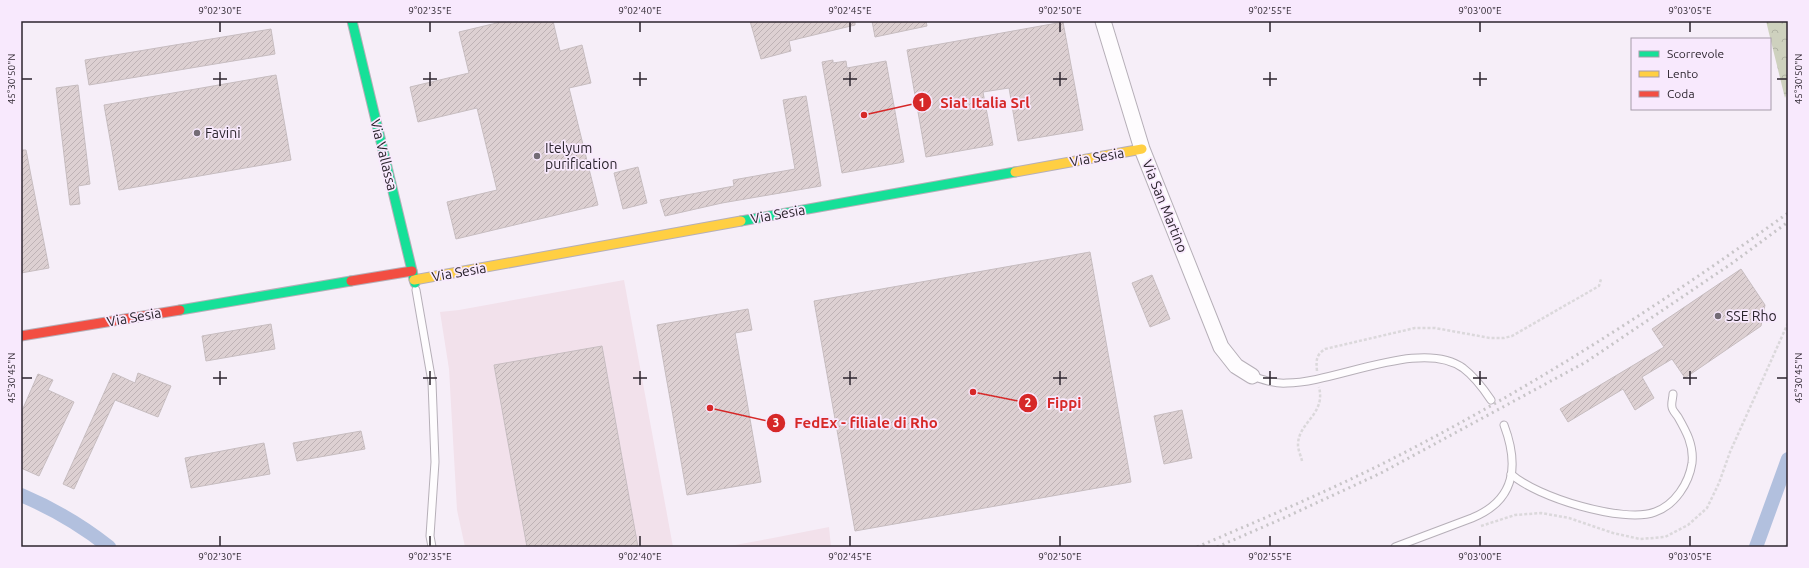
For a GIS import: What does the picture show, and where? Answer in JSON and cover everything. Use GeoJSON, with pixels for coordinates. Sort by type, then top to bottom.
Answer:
{"type":"FeatureCollection","features":[{"type":"Feature","properties":{"kind":"street","name":"Via Vallassa"},"geometry":{"type":"LineString","coordinates":[[352,21],[416,290]]}},
{"type":"Feature","properties":{"kind":"street","name":"Via San Martino"},"geometry":{"type":"LineString","coordinates":[[1103,21],[1142,149],[1222,347],[1236,366],[1252,376]]}},
{"type":"Feature","properties":{"kind":"street","name":"Via Sesia"},"geometry":{"type":"LineString","coordinates":[[21,336],[413,275],[1142,149]]}},
{"type":"Feature","properties":{"kind":"lane"},"geometry":{"type":"LineString","coordinates":[[416,290],[432,382],[435,462],[430,536],[432,547]]}},
{"type":"Feature","properties":{"kind":"lane"},"geometry":{"type":"LineString","coordinates":[[1252,376],[1272,382],[1305,382],[1404,359],[1426,358],[1446,361],[1462,368],[1480,383],[1491,400]]}},
{"type":"Feature","properties":{"kind":"lane"},"geometry":{"type":"LineString","coordinates":[[1511,474],[1518,481],[1561,501],[1635,516],[1656,512],[1676,498],[1683,488],[1692,462],[1692,447],[1688,435],[1672,408],[1673,394]]}},
{"type":"Feature","properties":{"kind":"lane"},"geometry":{"type":"LineString","coordinates":[[1395,547],[1484,513],[1493,507],[1510,482],[1513,465],[1511,444],[1504,425]]}},
{"type":"Feature","properties":{"kind":"path"},"geometry":{"type":"LineString","coordinates":[[1479,526],[1515,515],[1541,513],[1569,518],[1613,533],[1640,539],[1666,537],[1688,525],[1707,508],[1730,452],[1788,323]]}},
{"type":"Feature","properties":{"kind":"path"},"geometry":{"type":"LineString","coordinates":[[1786,547],[1788,542]]}},
{"type":"Feature","properties":{"kind":"shaded area"},"geometry":{"type":"Polygon","coordinates":[[[624,280],[673,547],[465,547],[457,510],[449,369],[440,312],[459,310],[624,280]]]}},
{"type":"Feature","properties":{"kind":"shaded area"},"geometry":{"type":"Polygon","coordinates":[[[829,527],[831,547],[724,547],[773,538],[829,527]]]}},
{"type":"Feature","properties":{"kind":"green space"},"geometry":{"type":"Polygon","coordinates":[[[1766,21],[1788,21],[1788,90],[1785,98],[1771,38],[1766,21]]]}},
{"type":"Feature","properties":{"kind":"building","name":"Itelyum purification"},"geometry":{"type":"Polygon","coordinates":[[[505,21],[553,21],[560,51],[582,45],[591,83],[569,88],[598,205],[456,239],[447,202],[497,190],[477,108],[418,122],[410,87],[469,73],[459,32],[505,21]]]}},
{"type":"Feature","properties":{"kind":"building"},"geometry":{"type":"Polygon","coordinates":[[[750,21],[855,21],[855,25],[789,41],[791,51],[761,59],[750,21]]]}},
{"type":"Feature","properties":{"kind":"building"},"geometry":{"type":"Polygon","coordinates":[[[872,21],[926,21],[927,26],[875,37],[872,21]]]}},
{"type":"Feature","properties":{"kind":"building"},"geometry":{"type":"Polygon","coordinates":[[[1063,22],[1083,130],[1018,141],[1009,88],[983,92],[993,145],[926,157],[907,50],[1063,22]]]}},
{"type":"Feature","properties":{"kind":"building"},"geometry":{"type":"Polygon","coordinates":[[[271,29],[275,54],[89,85],[85,60],[271,29]]]}},
{"type":"Feature","properties":{"kind":"building"},"geometry":{"type":"Polygon","coordinates":[[[833,60],[833,63],[846,61],[847,68],[886,61],[904,162],[842,173],[822,62],[833,60]]]}},
{"type":"Feature","properties":{"kind":"building","name":"Favini"},"geometry":{"type":"Polygon","coordinates":[[[276,75],[291,160],[119,190],[104,105],[276,75]]]}},
{"type":"Feature","properties":{"kind":"building"},"geometry":{"type":"Polygon","coordinates":[[[78,85],[90,184],[78,186],[80,204],[70,205],[56,88],[78,85]]]}},
{"type":"Feature","properties":{"kind":"building"},"geometry":{"type":"Polygon","coordinates":[[[806,96],[821,186],[722,203],[665,216],[660,200],[734,186],[733,180],[795,169],[783,100],[806,96]]]}},
{"type":"Feature","properties":{"kind":"building"},"geometry":{"type":"Polygon","coordinates":[[[21,150],[26,150],[49,268],[21,273],[21,150]]]}},
{"type":"Feature","properties":{"kind":"building"},"geometry":{"type":"Polygon","coordinates":[[[638,167],[647,203],[623,209],[614,173],[638,167]]]}},
{"type":"Feature","properties":{"kind":"building"},"geometry":{"type":"Polygon","coordinates":[[[1090,252],[1131,482],[855,531],[814,301],[1090,252]]]}},
{"type":"Feature","properties":{"kind":"building","name":"SSE Rho"},"geometry":{"type":"Polygon","coordinates":[[[1741,269],[1765,305],[1761,326],[1685,378],[1672,359],[1642,377],[1654,398],[1635,410],[1623,389],[1568,422],[1560,409],[1664,347],[1652,329],[1741,269]]]}},
{"type":"Feature","properties":{"kind":"building"},"geometry":{"type":"Polygon","coordinates":[[[1152,275],[1170,319],[1150,327],[1132,283],[1152,275]]]}},
{"type":"Feature","properties":{"kind":"building"},"geometry":{"type":"Polygon","coordinates":[[[748,309],[752,330],[735,333],[761,482],[687,495],[657,325],[748,309]]]}},
{"type":"Feature","properties":{"kind":"building"},"geometry":{"type":"Polygon","coordinates":[[[271,324],[275,349],[206,361],[202,336],[271,324]]]}},
{"type":"Feature","properties":{"kind":"building"},"geometry":{"type":"Polygon","coordinates":[[[602,346],[638,547],[527,547],[494,365],[602,346]]]}},
{"type":"Feature","properties":{"kind":"building"},"geometry":{"type":"Polygon","coordinates":[[[113,373],[135,383],[138,373],[171,386],[158,417],[115,400],[74,489],[63,484],[113,373]]]}},
{"type":"Feature","properties":{"kind":"building"},"geometry":{"type":"Polygon","coordinates":[[[38,374],[53,380],[48,390],[74,402],[39,476],[21,468],[21,413],[38,374]]]}},
{"type":"Feature","properties":{"kind":"building"},"geometry":{"type":"Polygon","coordinates":[[[1182,410],[1192,458],[1164,464],[1154,416],[1182,410]]]}},
{"type":"Feature","properties":{"kind":"building"},"geometry":{"type":"Polygon","coordinates":[[[361,431],[365,449],[297,461],[293,443],[361,431]]]}},
{"type":"Feature","properties":{"kind":"building"},"geometry":{"type":"Polygon","coordinates":[[[264,443],[270,474],[191,488],[185,458],[264,443]]]}},
{"type":"Feature","properties":{"kind":"waterway"},"geometry":{"type":"LineString","coordinates":[[1756,547],[1788,459]]}},
{"type":"Feature","properties":{"kind":"waterway"},"geometry":{"type":"LineString","coordinates":[[21,495],[66,518],[88,531],[109,547]]}},
{"type":"Feature","properties":{"kind":"railway"},"geometry":{"type":"LineString","coordinates":[[1197,547],[1356,477],[1485,409],[1588,348],[1689,282],[1788,213]]}},
{"type":"Feature","properties":{"kind":"railway"},"geometry":{"type":"LineString","coordinates":[[1217,547],[1381,473],[1586,362],[1731,264],[1788,222]]}},
{"type":"Feature","properties":{"kind":"traffic: fast"},"geometry":{"type":"LineString","coordinates":[[352,21],[415,283]]}},
{"type":"Feature","properties":{"kind":"traffic: fast"},"geometry":{"type":"LineString","coordinates":[[741,221],[1015,172]]}},
{"type":"Feature","properties":{"kind":"traffic: fast"},"geometry":{"type":"LineString","coordinates":[[180,310],[351,281]]}},
{"type":"Feature","properties":{"kind":"traffic: slow"},"geometry":{"type":"LineString","coordinates":[[1015,172],[1142,149]]}},
{"type":"Feature","properties":{"kind":"traffic: slow"},"geometry":{"type":"LineString","coordinates":[[414,280],[741,221]]}},
{"type":"Feature","properties":{"kind":"traffic: jam"},"geometry":{"type":"LineString","coordinates":[[351,281],[412,271]]}},
{"type":"Feature","properties":{"kind":"traffic: jam"},"geometry":{"type":"LineString","coordinates":[[21,336],[180,310]]}},
{"type":"Feature","properties":{"kind":"place","name":"Siat Italia Srl"},"geometry":{"type":"Point","coordinates":[864,115]}},
{"type":"Feature","properties":{"kind":"place","name":"Favini"},"geometry":{"type":"Point","coordinates":[197,133]}},
{"type":"Feature","properties":{"kind":"place","name":"Itelyum purification"},"geometry":{"type":"Point","coordinates":[537,156]}},
{"type":"Feature","properties":{"kind":"place","name":"SSE Rho"},"geometry":{"type":"Point","coordinates":[1718,316]}},
{"type":"Feature","properties":{"kind":"place","name":"Fippi"},"geometry":{"type":"Point","coordinates":[973,392]}},
{"type":"Feature","properties":{"kind":"place","name":"FedEx - filiale di Rho"},"geometry":{"type":"Point","coordinates":[710,408]}}]}
